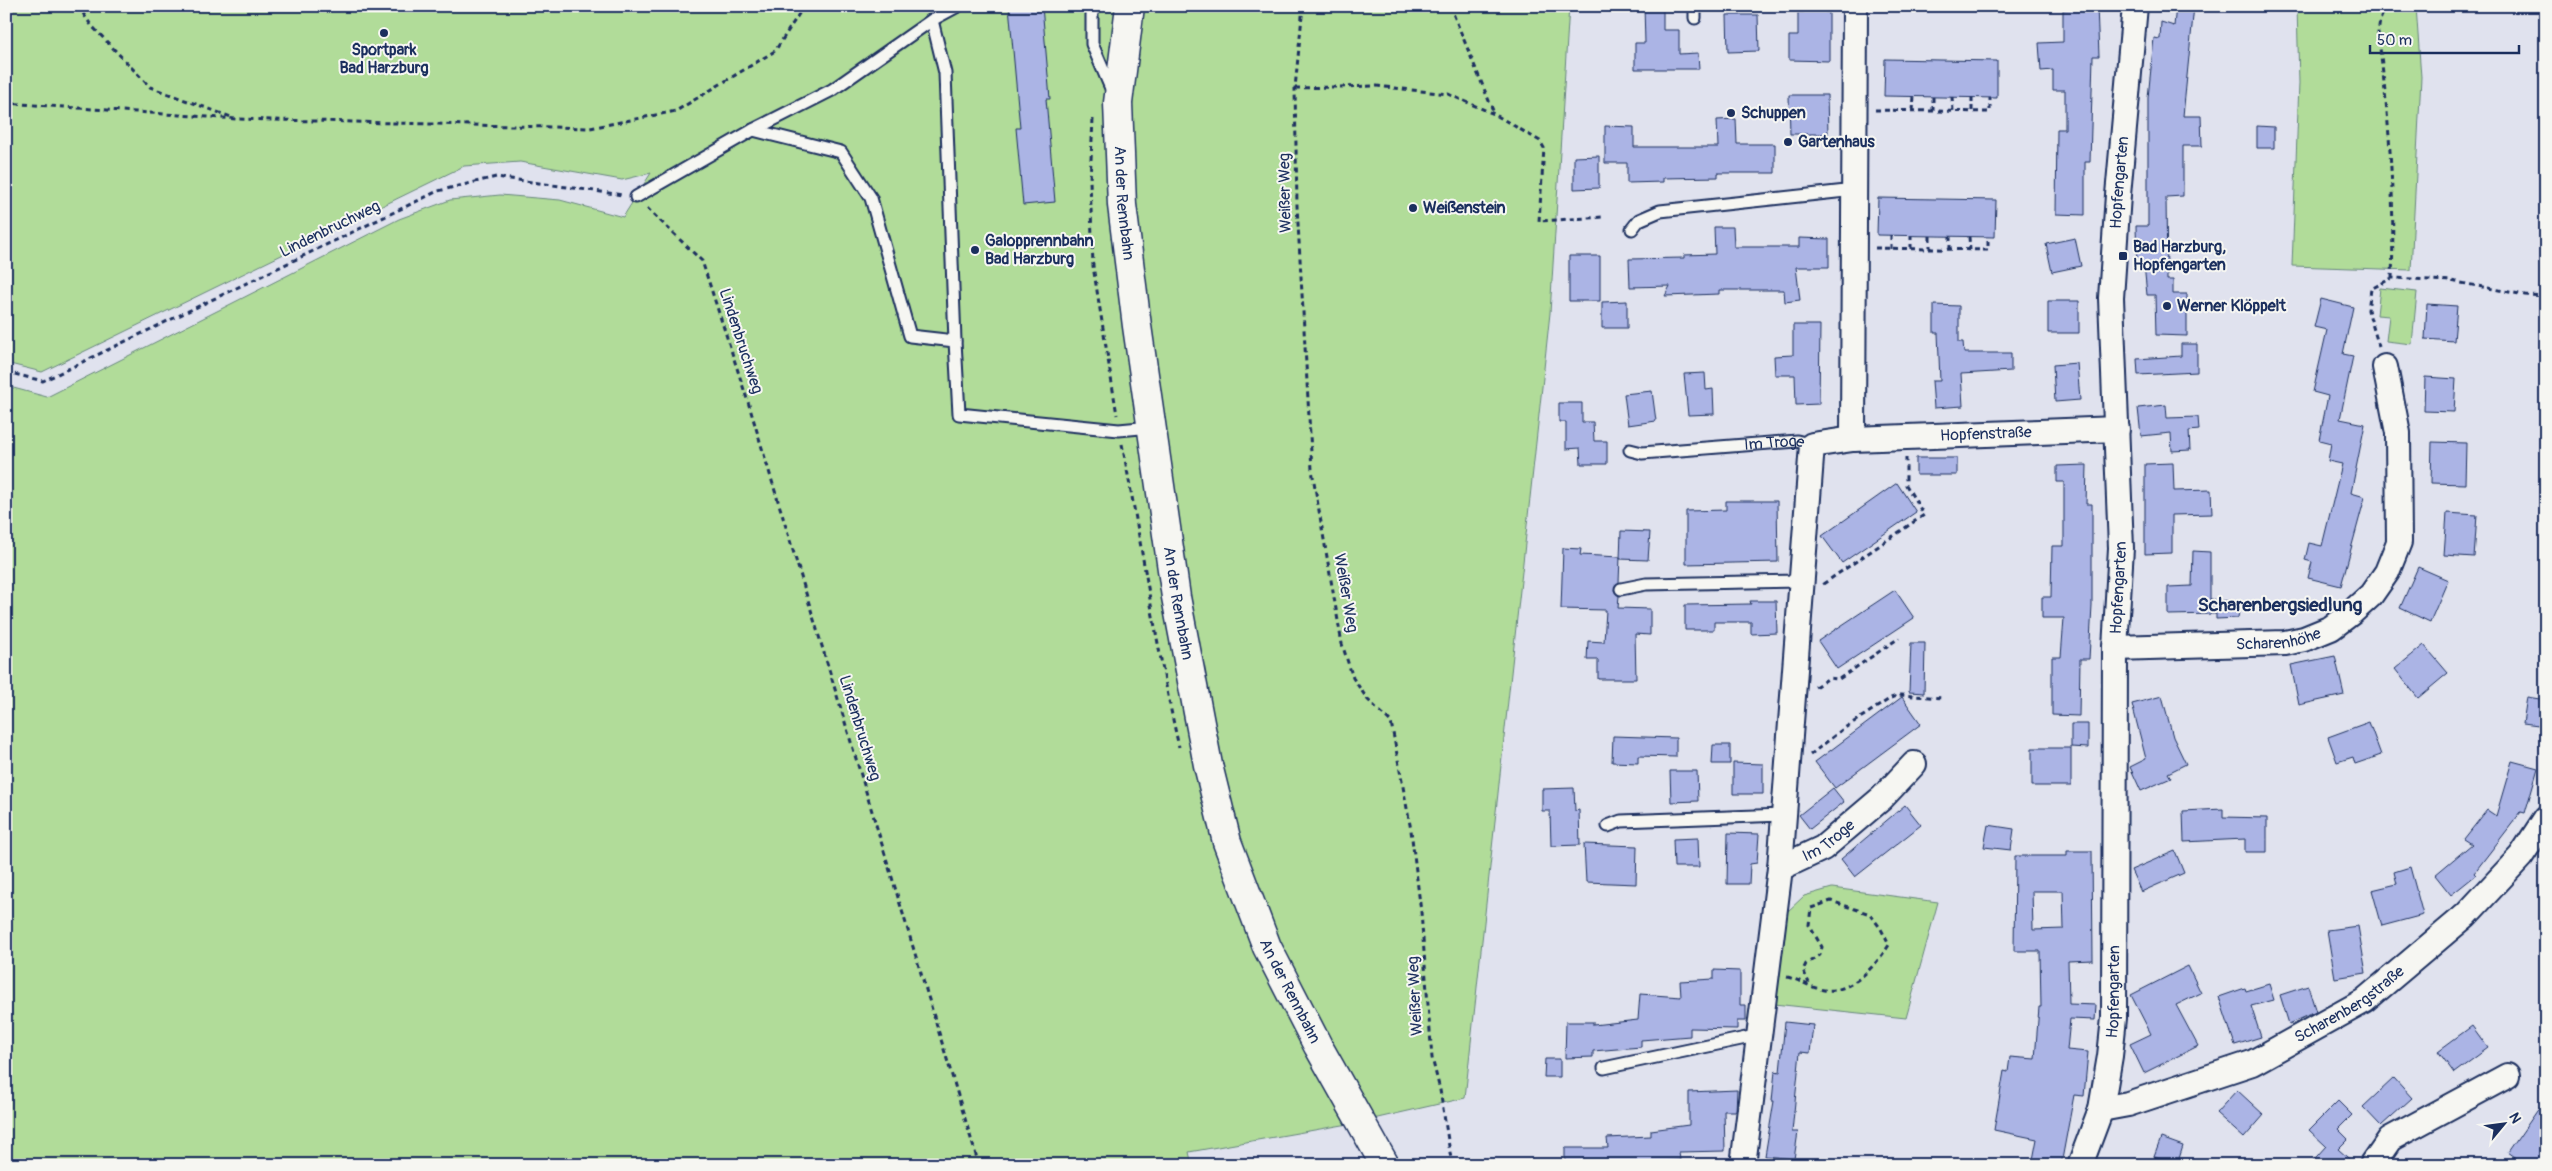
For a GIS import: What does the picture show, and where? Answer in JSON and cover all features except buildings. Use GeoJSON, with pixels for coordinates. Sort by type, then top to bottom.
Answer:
{"type":"FeatureCollection","features":[{"type":"Feature","properties":{"kind":"main road","name":"An der Rennbahn"},"geometry":{"type":"LineString","coordinates":[[1130,6],[1118,103],[1122,205],[1151,427],[1176,597],[1208,765],[1227,842],[1267,947],[1318,1046],[1384,1165]]}},
{"type":"Feature","properties":{"kind":"street"},"geometry":{"type":"LineString","coordinates":[[1853,439],[1855,6]]}},
{"type":"Feature","properties":{"kind":"street","name":"Hopfengarten"},"geometry":{"type":"LineString","coordinates":[[2080,1165],[2101,1108],[2114,1018],[2116,648],[2120,548],[2111,298],[2135,6]]}},
{"type":"Feature","properties":{"kind":"street","name":"Scharenhöhe"},"geometry":{"type":"LineString","coordinates":[[2116,648],[2285,643],[2304,639],[2330,628],[2351,613],[2371,594],[2387,572],[2399,542],[2398,433],[2385,368]]}},
{"type":"Feature","properties":{"kind":"street","name":"Hopfenstraße"},"geometry":{"type":"LineString","coordinates":[[1812,444],[1853,439],[2117,429]]}},
{"type":"Feature","properties":{"kind":"street","name":"Im Troge"},"geometry":{"type":"LineString","coordinates":[[1742,1164],[1780,868],[1799,591],[1812,444]]}},
{"type":"Feature","properties":{"kind":"street","name":"Im Troge"},"geometry":{"type":"LineString","coordinates":[[1780,868],[1823,848],[1882,798],[1914,764]]}},
{"type":"Feature","properties":{"kind":"street","name":"Scharenbergstraße"},"geometry":{"type":"LineString","coordinates":[[2101,1108],[2128,1104],[2252,1063],[2364,1001],[2466,915],[2521,856],[2546,818]]}},
{"type":"Feature","properties":{"kind":"street"},"geometry":{"type":"LineString","coordinates":[[2372,1165],[2390,1139],[2507,1076]]}},
{"type":"Feature","properties":{"kind":"lane"},"geometry":{"type":"LineString","coordinates":[[636,197],[754,130],[832,90],[932,20],[958,6]]}},
{"type":"Feature","properties":{"kind":"lane"},"geometry":{"type":"LineString","coordinates":[[1092,6],[1092,44],[1118,103]]}},
{"type":"Feature","properties":{"kind":"lane"},"geometry":{"type":"LineString","coordinates":[[932,20],[945,73],[959,414],[1119,430],[1151,427]]}},
{"type":"Feature","properties":{"kind":"lane"},"geometry":{"type":"LineString","coordinates":[[754,130],[841,152],[871,198],[910,336],[955,341]]}},
{"type":"Feature","properties":{"kind":"lane"},"geometry":{"type":"LineString","coordinates":[[1632,229],[1640,220],[1660,211],[1854,190]]}},
{"type":"Feature","properties":{"kind":"lane","name":"Im Troge"},"geometry":{"type":"LineString","coordinates":[[1630,450],[1642,454],[1797,440],[1812,444]]}},
{"type":"Feature","properties":{"kind":"lane"},"geometry":{"type":"LineString","coordinates":[[1621,589],[1646,584],[1799,591]]}},
{"type":"Feature","properties":{"kind":"lane"},"geometry":{"type":"LineString","coordinates":[[1608,826],[1621,822],[1783,815]]}},
{"type":"Feature","properties":{"kind":"lane"},"geometry":{"type":"LineString","coordinates":[[1604,1068],[1760,1035]]}},
{"type":"Feature","properties":{"kind":"path"},"geometry":{"type":"LineString","coordinates":[[78,6],[91,24],[150,87],[236,119]]}},
{"type":"Feature","properties":{"kind":"path"},"geometry":{"type":"LineString","coordinates":[[6,103],[236,119],[590,128],[676,111],[775,51],[804,6]]}},
{"type":"Feature","properties":{"kind":"path","name":"Weißer Weg"},"geometry":{"type":"LineString","coordinates":[[1303,6],[1295,88],[1297,216],[1312,470],[1342,644],[1353,678],[1368,700],[1391,722],[1411,830],[1421,912],[1432,1058],[1440,1090],[1452,1165]]}},
{"type":"Feature","properties":{"kind":"path"},"geometry":{"type":"LineString","coordinates":[[1450,6],[1494,114]]}},
{"type":"Feature","properties":{"kind":"path"},"geometry":{"type":"LineString","coordinates":[[2386,6],[2380,20],[2378,32],[2390,130],[2393,201],[2392,278]]}},
{"type":"Feature","properties":{"kind":"path"},"geometry":{"type":"LineString","coordinates":[[1295,88],[1378,86],[1448,94],[1494,114],[1540,141],[1544,148],[1539,221],[1604,217]]}},
{"type":"Feature","properties":{"kind":"path"},"geometry":{"type":"LineString","coordinates":[[1913,111],[1914,96]]}},
{"type":"Feature","properties":{"kind":"path"},"geometry":{"type":"LineString","coordinates":[[1933,97],[1933,111]]}},
{"type":"Feature","properties":{"kind":"path"},"geometry":{"type":"LineString","coordinates":[[1952,97],[1953,111]]}},
{"type":"Feature","properties":{"kind":"path"},"geometry":{"type":"LineString","coordinates":[[1972,97],[1972,112]]}},
{"type":"Feature","properties":{"kind":"path"},"geometry":{"type":"LineString","coordinates":[[1854,110],[1990,112],[1990,98]]}},
{"type":"Feature","properties":{"kind":"path","name":"Lindenbruchweg"},"geometry":{"type":"LineString","coordinates":[[6,372],[43,381],[438,191],[496,177],[636,197],[702,261],[755,424],[979,1165]]}},
{"type":"Feature","properties":{"kind":"path"},"geometry":{"type":"LineString","coordinates":[[1891,235],[1891,249]]}},
{"type":"Feature","properties":{"kind":"path"},"geometry":{"type":"LineString","coordinates":[[1911,236],[1911,249]]}},
{"type":"Feature","properties":{"kind":"path"},"geometry":{"type":"LineString","coordinates":[[1930,236],[1930,249]]}},
{"type":"Feature","properties":{"kind":"path"},"geometry":{"type":"LineString","coordinates":[[1950,236],[1950,249]]}},
{"type":"Feature","properties":{"kind":"path"},"geometry":{"type":"LineString","coordinates":[[1970,237],[1970,250]]}},
{"type":"Feature","properties":{"kind":"path"},"geometry":{"type":"LineString","coordinates":[[1854,248],[1988,250],[1988,237]]}},
{"type":"Feature","properties":{"kind":"path"},"geometry":{"type":"LineString","coordinates":[[2385,368],[2368,310],[2371,289],[2392,278],[2451,280],[2525,295],[2546,296]]}},
{"type":"Feature","properties":{"kind":"path"},"geometry":{"type":"LineString","coordinates":[[1799,591],[1924,515],[1906,485],[1907,438]]}},
{"type":"Feature","properties":{"kind":"path"},"geometry":{"type":"LineString","coordinates":[[1791,703],[1829,678],[1839,679],[1899,638]]}},
{"type":"Feature","properties":{"kind":"path"},"geometry":{"type":"LineString","coordinates":[[1786,774],[1843,729],[1891,698],[1900,695],[1943,698]]}},
{"type":"Feature","properties":{"kind":"path"},"geometry":{"type":"LineString","coordinates":[[1767,972],[1809,983],[1824,990],[1842,989],[1865,973],[1882,956],[1889,945],[1881,929],[1870,914],[1831,901],[1811,908],[1809,925],[1822,947],[1820,955],[1806,964],[1803,970],[1809,983]]}},
{"type":"Feature","properties":{"kind":"green space"},"geometry":{"type":"Polygon","coordinates":[[[6,6],[1569,6],[1550,313],[1465,1098],[1360,1122],[1189,1152],[1192,1165],[6,1165],[6,386],[47,397],[399,219],[450,200],[500,195],[560,200],[623,217],[651,173],[622,180],[520,162],[464,166],[42,372],[6,363],[6,6]]]}},
{"type":"Feature","properties":{"kind":"green space"},"geometry":{"type":"Polygon","coordinates":[[[2297,6],[2416,6],[2421,77],[2411,270],[2292,266],[2299,83],[2297,6]]]}},
{"type":"Feature","properties":{"kind":"green space"},"geometry":{"type":"Polygon","coordinates":[[[2380,288],[2417,292],[2412,344],[2386,341],[2389,316],[2377,315],[2380,288]]]}},
{"type":"Feature","properties":{"kind":"green space"},"geometry":{"type":"Polygon","coordinates":[[[1832,888],[1938,902],[1906,1018],[1774,1004],[1787,912],[1804,896],[1832,888]]]}},
{"type":"Feature","properties":{"kind":"place","name":"Sportpark Bad Harzburg"},"geometry":{"type":"Point","coordinates":[384,33]}},
{"type":"Feature","properties":{"kind":"place","name":"Schuppen"},"geometry":{"type":"Point","coordinates":[1731,113]}},
{"type":"Feature","properties":{"kind":"place","name":"Gartenhaus"},"geometry":{"type":"Point","coordinates":[1788,142]}},
{"type":"Feature","properties":{"kind":"place","name":"Weißenstein"},"geometry":{"type":"Point","coordinates":[1413,208]}},
{"type":"Feature","properties":{"kind":"place","name":"Galopprennbahn Bad Harzburg"},"geometry":{"type":"Point","coordinates":[975,250]}},
{"type":"Feature","properties":{"kind":"place","name":"Bad Harzburg, Hopfengarten"},"geometry":{"type":"Point","coordinates":[2123,256]}},
{"type":"Feature","properties":{"kind":"place","name":"Werner Klöppelt"},"geometry":{"type":"Point","coordinates":[2167,306]}},
{"type":"Feature","properties":{"kind":"district","name":"Scharenbergsiedlung"},"geometry":{"type":"Point","coordinates":[2280,605]}}]}
